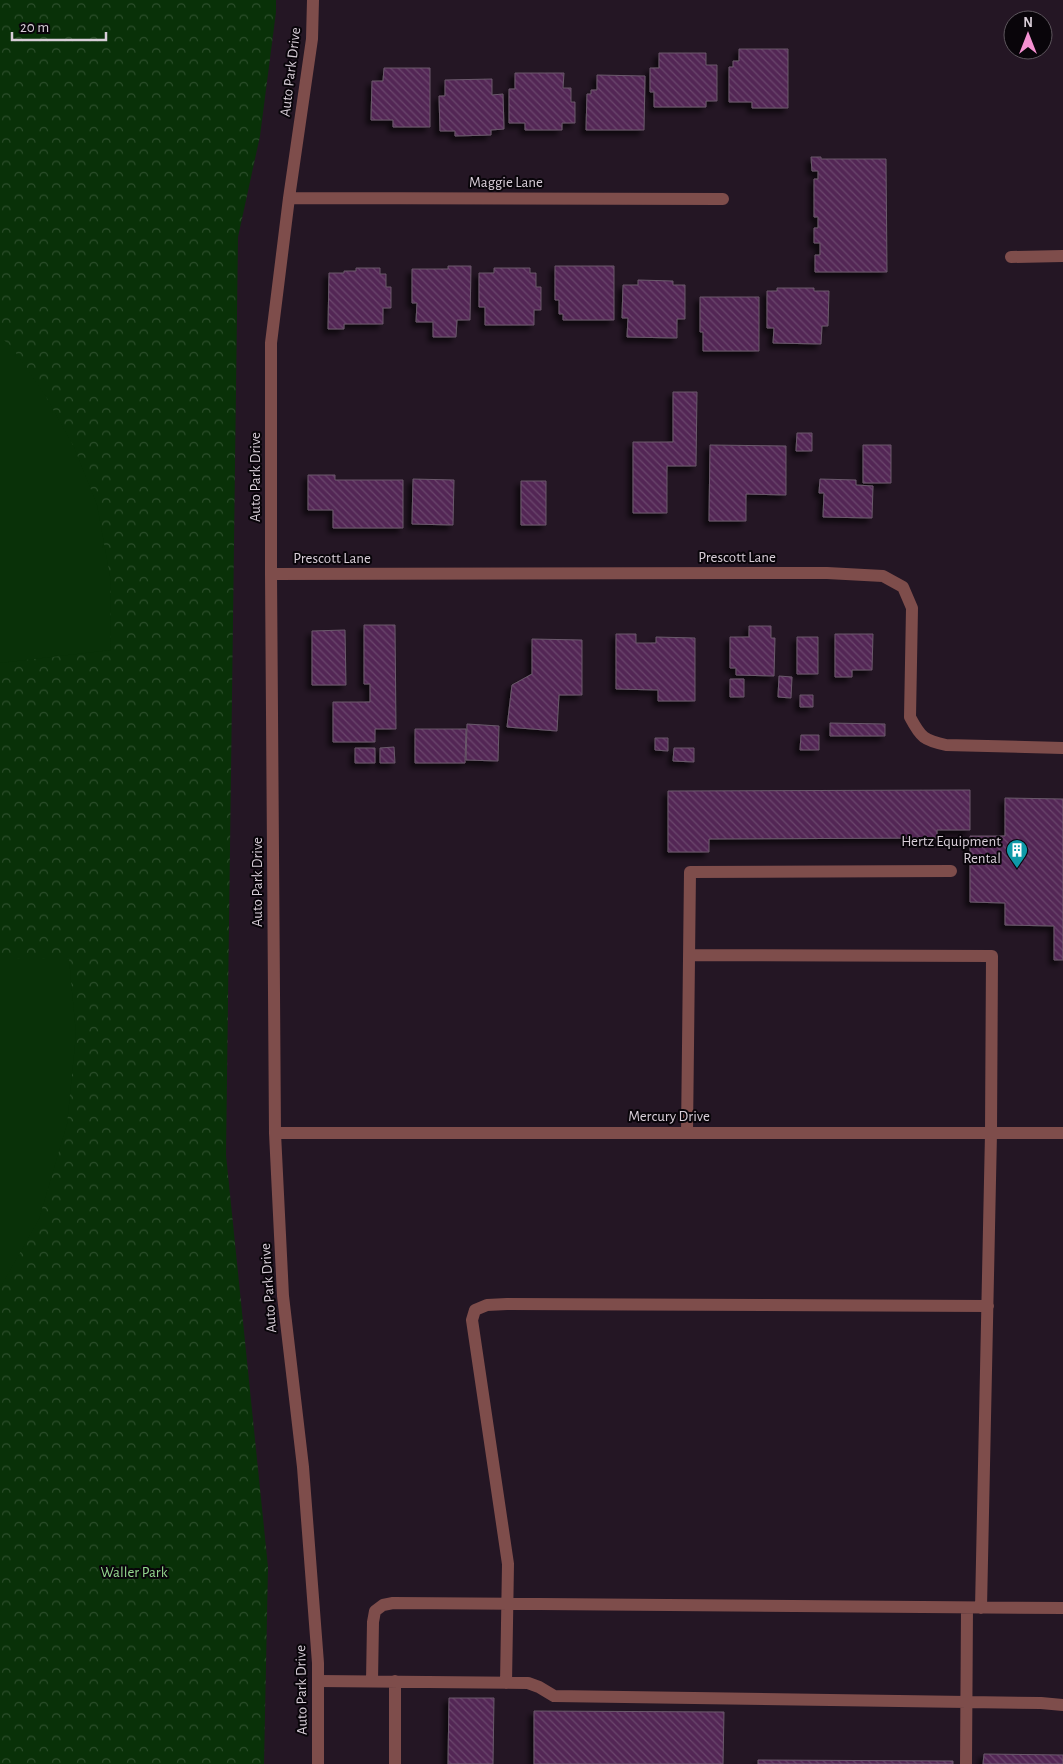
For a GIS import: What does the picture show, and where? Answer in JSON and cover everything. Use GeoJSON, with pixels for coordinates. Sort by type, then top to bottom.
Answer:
{"type":"FeatureCollection","features":[{"type":"Feature","properties":{"kind":"street","name":"Auto Park Drive"},"geometry":{"type":"LineString","coordinates":[[313,0],[312,39],[289,198],[271,343],[271,574],[275,1133],[283,1296],[303,1467],[318,1663],[318,1764]]}},
{"type":"Feature","properties":{"kind":"street","name":"Maggie Lane"},"geometry":{"type":"LineString","coordinates":[[289,198],[723,199]]}},
{"type":"Feature","properties":{"kind":"street"},"geometry":{"type":"LineString","coordinates":[[1012,257],[1063,256]]}},
{"type":"Feature","properties":{"kind":"street","name":"Prescott Lane"},"geometry":{"type":"LineString","coordinates":[[271,574],[827,573],[883,576],[903,587],[912,608],[910,717],[918,733],[929,741],[946,745],[1063,748]]}},
{"type":"Feature","properties":{"kind":"street"},"geometry":{"type":"LineString","coordinates":[[687,1133],[690,872],[951,871]]}},
{"type":"Feature","properties":{"kind":"street"},"geometry":{"type":"LineString","coordinates":[[689,955],[992,956],[991,1133],[981,1608]]}},
{"type":"Feature","properties":{"kind":"street","name":"Mercury Drive"},"geometry":{"type":"LineString","coordinates":[[275,1133],[1063,1133]]}},
{"type":"Feature","properties":{"kind":"street"},"geometry":{"type":"LineString","coordinates":[[506,1683],[508,1564],[472,1320],[475,1310],[487,1305],[507,1304],[988,1306]]}},
{"type":"Feature","properties":{"kind":"street"},"geometry":{"type":"LineString","coordinates":[[372,1681],[373,1622],[375,1611],[382,1605],[393,1603],[1063,1608]]}},
{"type":"Feature","properties":{"kind":"street"},"geometry":{"type":"LineString","coordinates":[[966,1764],[967,1608]]}},
{"type":"Feature","properties":{"kind":"street"},"geometry":{"type":"LineString","coordinates":[[318,1681],[528,1683],[554,1696],[1041,1703],[1063,1706]]}},
{"type":"Feature","properties":{"kind":"street"},"geometry":{"type":"LineString","coordinates":[[395,1681],[395,1764]]}},
{"type":"Feature","properties":{"kind":"green space","name":"Waller Park"},"geometry":{"type":"Polygon","coordinates":[[[0,0],[276,0],[260,136],[238,237],[226,1155],[268,1567],[264,1764],[0,1764],[0,0]]]}},
{"type":"Feature","properties":{"kind":"green space"},"geometry":{"type":"Polygon","coordinates":[[[0,337],[11,346],[45,395],[74,447],[97,505],[110,576],[111,650],[0,663],[0,337]]]}},
{"type":"Feature","properties":{"kind":"green space"},"geometry":{"type":"Polygon","coordinates":[[[0,959],[69,959],[76,1034],[67,1124],[39,1219],[0,1288],[0,959]]]}},
{"type":"Feature","properties":{"kind":"building"},"geometry":{"type":"Polygon","coordinates":[[[739,49],[788,49],[788,108],[752,108],[752,102],[729,102],[729,67],[733,67],[733,61],[739,61],[739,49]]]}},
{"type":"Feature","properties":{"kind":"building"},"geometry":{"type":"Polygon","coordinates":[[[659,53],[706,53],[706,65],[717,65],[717,101],[706,101],[706,107],[654,107],[654,92],[650,92],[650,68],[659,68],[659,53]]]}},
{"type":"Feature","properties":{"kind":"building"},"geometry":{"type":"Polygon","coordinates":[[[384,68],[430,68],[430,127],[393,127],[393,120],[371,120],[372,81],[383,81],[384,68]]]}},
{"type":"Feature","properties":{"kind":"building"},"geometry":{"type":"Polygon","coordinates":[[[515,73],[564,73],[563,88],[571,88],[571,102],[575,102],[575,123],[562,123],[562,130],[525,130],[525,123],[509,123],[509,89],[515,89],[515,73]]]}},
{"type":"Feature","properties":{"kind":"building"},"geometry":{"type":"Polygon","coordinates":[[[597,75],[645,76],[644,130],[586,130],[587,94],[591,94],[591,90],[597,90],[597,75]]]}},
{"type":"Feature","properties":{"kind":"building"},"geometry":{"type":"Polygon","coordinates":[[[492,79],[492,95],[503,94],[504,129],[491,130],[491,135],[455,136],[455,131],[440,131],[439,96],[445,96],[445,80],[492,79]]]}},
{"type":"Feature","properties":{"kind":"building"},"geometry":{"type":"Polygon","coordinates":[[[811,157],[821,157],[821,159],[886,159],[887,272],[815,272],[815,255],[820,255],[820,243],[814,243],[814,228],[818,228],[818,217],[814,217],[814,179],[818,179],[818,171],[812,171],[811,157]]]}},
{"type":"Feature","properties":{"kind":"building"},"geometry":{"type":"Polygon","coordinates":[[[448,266],[471,266],[470,320],[457,320],[456,337],[433,337],[433,322],[416,322],[417,303],[412,303],[412,269],[448,269],[448,266]]]}},
{"type":"Feature","properties":{"kind":"building"},"geometry":{"type":"Polygon","coordinates":[[[555,266],[614,266],[614,320],[563,320],[563,314],[559,314],[559,300],[555,300],[555,266]]]}},
{"type":"Feature","properties":{"kind":"building"},"geometry":{"type":"Polygon","coordinates":[[[356,268],[380,268],[380,274],[386,274],[386,287],[391,287],[391,308],[383,308],[383,324],[344,324],[344,329],[328,329],[329,273],[356,271],[356,268]]]}},
{"type":"Feature","properties":{"kind":"building"},"geometry":{"type":"Polygon","coordinates":[[[494,268],[530,268],[530,273],[536,273],[536,287],[541,287],[541,310],[534,310],[534,325],[485,325],[485,307],[479,307],[479,273],[494,273],[494,268]]]}},
{"type":"Feature","properties":{"kind":"building"},"geometry":{"type":"Polygon","coordinates":[[[638,280],[673,281],[673,285],[685,285],[685,319],[677,319],[677,338],[627,337],[628,318],[622,318],[623,285],[638,285],[638,280]]]}},
{"type":"Feature","properties":{"kind":"building"},"geometry":{"type":"Polygon","coordinates":[[[777,288],[814,288],[814,291],[829,291],[828,326],[822,326],[821,344],[773,343],[774,328],[767,328],[767,291],[777,291],[777,288]]]}},
{"type":"Feature","properties":{"kind":"building"},"geometry":{"type":"Polygon","coordinates":[[[700,297],[759,297],[759,351],[703,351],[703,332],[700,332],[700,297]]]}},
{"type":"Feature","properties":{"kind":"building"},"geometry":{"type":"Polygon","coordinates":[[[673,392],[697,392],[696,466],[667,466],[667,513],[633,513],[633,442],[673,442],[673,392]]]}},
{"type":"Feature","properties":{"kind":"building"},"geometry":{"type":"Polygon","coordinates":[[[797,433],[812,433],[812,451],[796,451],[797,433]]]}},
{"type":"Feature","properties":{"kind":"building"},"geometry":{"type":"Polygon","coordinates":[[[710,445],[786,446],[786,495],[746,494],[746,521],[709,521],[710,445]]]}},
{"type":"Feature","properties":{"kind":"building"},"geometry":{"type":"Polygon","coordinates":[[[863,445],[891,445],[891,483],[863,483],[863,445]]]}},
{"type":"Feature","properties":{"kind":"building"},"geometry":{"type":"Polygon","coordinates":[[[308,475],[335,475],[335,480],[403,480],[403,528],[333,528],[333,510],[308,510],[308,475]]]}},
{"type":"Feature","properties":{"kind":"building"},"geometry":{"type":"Polygon","coordinates":[[[413,479],[454,480],[453,525],[412,524],[413,479]]]}},
{"type":"Feature","properties":{"kind":"building"},"geometry":{"type":"Polygon","coordinates":[[[820,479],[856,480],[856,485],[873,486],[872,518],[823,517],[824,493],[819,493],[820,479]]]}},
{"type":"Feature","properties":{"kind":"building"},"geometry":{"type":"Polygon","coordinates":[[[521,481],[546,481],[546,525],[521,525],[521,481]]]}},
{"type":"Feature","properties":{"kind":"building"},"geometry":{"type":"Polygon","coordinates":[[[364,625],[395,625],[396,729],[375,729],[375,742],[333,742],[333,702],[370,702],[370,684],[364,684],[364,625]]]}},
{"type":"Feature","properties":{"kind":"building"},"geometry":{"type":"Polygon","coordinates":[[[749,626],[771,626],[771,638],[775,638],[774,676],[736,675],[736,668],[730,668],[730,637],[749,637],[749,626]]]}},
{"type":"Feature","properties":{"kind":"building"},"geometry":{"type":"Polygon","coordinates":[[[345,630],[346,685],[312,685],[312,631],[345,630]]]}},
{"type":"Feature","properties":{"kind":"building"},"geometry":{"type":"Polygon","coordinates":[[[616,634],[636,634],[636,643],[656,643],[656,637],[695,638],[695,701],[658,701],[658,690],[616,689],[616,634]]]}},
{"type":"Feature","properties":{"kind":"building"},"geometry":{"type":"Polygon","coordinates":[[[835,634],[873,634],[872,670],[852,670],[852,677],[835,677],[835,634]]]}},
{"type":"Feature","properties":{"kind":"building"},"geometry":{"type":"Polygon","coordinates":[[[797,637],[818,637],[818,674],[797,674],[797,637]]]}},
{"type":"Feature","properties":{"kind":"building"},"geometry":{"type":"Polygon","coordinates":[[[532,639],[582,640],[582,695],[559,695],[557,731],[507,727],[512,685],[532,674],[532,639]]]}},
{"type":"Feature","properties":{"kind":"building"},"geometry":{"type":"Polygon","coordinates":[[[779,676],[792,677],[791,698],[778,697],[779,676]]]}},
{"type":"Feature","properties":{"kind":"building"},"geometry":{"type":"Polygon","coordinates":[[[730,679],[744,679],[744,697],[730,697],[730,679]]]}},
{"type":"Feature","properties":{"kind":"building"},"geometry":{"type":"Polygon","coordinates":[[[800,695],[813,695],[813,707],[800,707],[800,695]]]}},
{"type":"Feature","properties":{"kind":"building"},"geometry":{"type":"Polygon","coordinates":[[[830,723],[885,724],[885,736],[830,736],[830,723]]]}},
{"type":"Feature","properties":{"kind":"building"},"geometry":{"type":"Polygon","coordinates":[[[467,724],[499,726],[498,761],[466,760],[467,724]]]}},
{"type":"Feature","properties":{"kind":"building"},"geometry":{"type":"Polygon","coordinates":[[[415,729],[466,729],[465,763],[415,763],[415,729]]]}},
{"type":"Feature","properties":{"kind":"building"},"geometry":{"type":"Polygon","coordinates":[[[801,735],[819,735],[819,750],[800,750],[801,735]]]}},
{"type":"Feature","properties":{"kind":"building"},"geometry":{"type":"Polygon","coordinates":[[[655,738],[668,738],[668,751],[655,750],[655,738]]]}},
{"type":"Feature","properties":{"kind":"building"},"geometry":{"type":"Polygon","coordinates":[[[394,747],[395,763],[380,763],[380,748],[394,747]]]}},
{"type":"Feature","properties":{"kind":"building"},"geometry":{"type":"Polygon","coordinates":[[[355,748],[375,748],[375,763],[355,763],[355,748]]]}},
{"type":"Feature","properties":{"kind":"building"},"geometry":{"type":"Polygon","coordinates":[[[674,748],[694,748],[694,762],[673,761],[674,748]]]}},
{"type":"Feature","properties":{"kind":"building"},"geometry":{"type":"Polygon","coordinates":[[[970,790],[970,830],[937,830],[937,838],[709,839],[709,852],[668,852],[668,791],[970,790]]]}},
{"type":"Feature","properties":{"kind":"building","name":"Hertz Equipment Rental"},"geometry":{"type":"Polygon","coordinates":[[[1005,798],[1063,799],[1063,960],[1054,960],[1054,926],[1005,925],[1005,903],[970,902],[970,836],[1005,836],[1005,798]]]}},
{"type":"Feature","properties":{"kind":"building"},"geometry":{"type":"Polygon","coordinates":[[[449,1698],[494,1698],[493,1764],[448,1764],[449,1698]]]}},
{"type":"Feature","properties":{"kind":"building"},"geometry":{"type":"Polygon","coordinates":[[[534,1711],[724,1712],[723,1764],[534,1764],[534,1711]]]}},
{"type":"Feature","properties":{"kind":"building"},"geometry":{"type":"Polygon","coordinates":[[[984,1754],[1063,1755],[1063,1764],[983,1764],[984,1754]]]}},
{"type":"Feature","properties":{"kind":"building"},"geometry":{"type":"Polygon","coordinates":[[[758,1760],[953,1761],[953,1764],[758,1764],[758,1760]]]}},
{"type":"Feature","properties":{"kind":"place","name":"Hertz Equipment Rental"},"geometry":{"type":"Point","coordinates":[1017,869]}}]}
